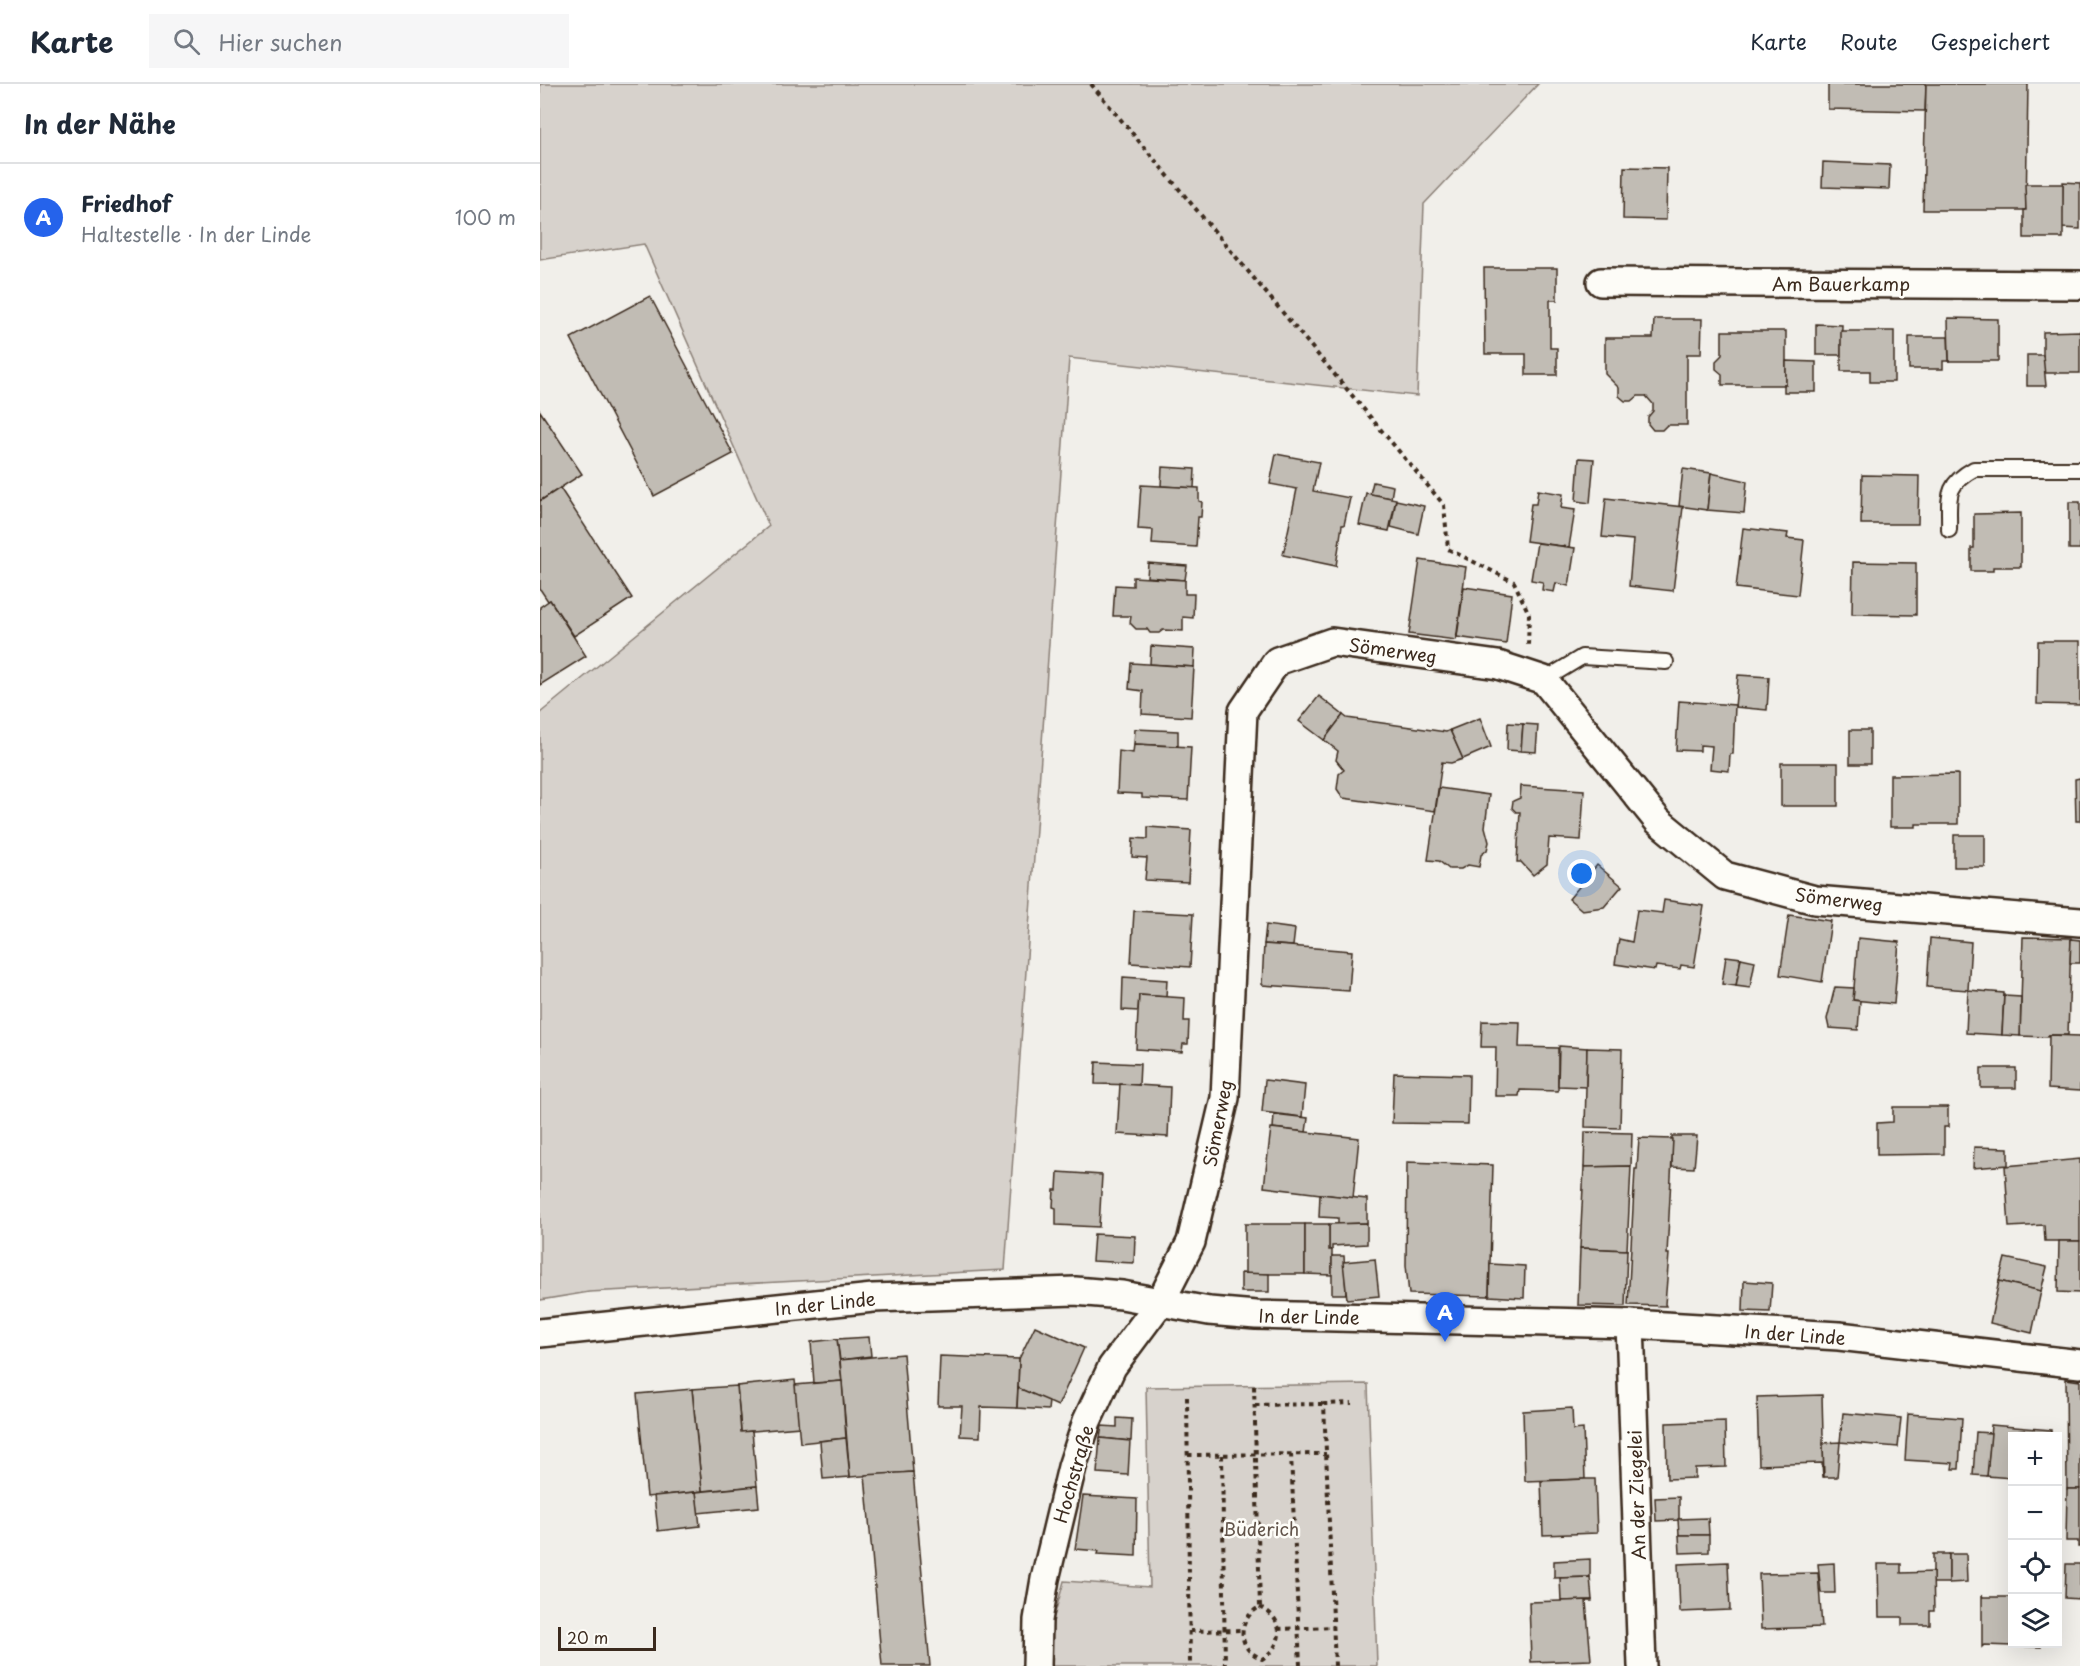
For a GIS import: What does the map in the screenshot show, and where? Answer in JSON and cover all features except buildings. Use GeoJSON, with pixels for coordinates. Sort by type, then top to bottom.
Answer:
{"type":"FeatureCollection","features":[{"type":"Feature","properties":{"kind":"street","name":"Am Bauerkamp"},"geometry":{"type":"LineString","coordinates":[[1601,282],[2080,285]]}},
{"type":"Feature","properties":{"kind":"street","name":"Sömerweg"},"geometry":{"type":"LineString","coordinates":[[1161,1301],[1191,1242],[1226,1098],[1244,711],[1277,661],[1332,642],[1498,665],[1544,680],[1658,822],[1725,876],[1815,900],[2080,922]]}},
{"type":"Feature","properties":{"kind":"street","name":"In der Linde"},"geometry":{"type":"LineString","coordinates":[[540,1333],[873,1298],[1075,1291],[1122,1295],[1209,1311],[1256,1315],[1630,1324],[1839,1336],[2080,1364]]}},
{"type":"Feature","properties":{"kind":"street","name":"Hochstraße"},"geometry":{"type":"LineString","coordinates":[[1037,1666],[1038,1620],[1045,1579],[1072,1467],[1087,1421],[1112,1367],[1161,1301]]}},
{"type":"Feature","properties":{"kind":"street","name":"An der Ziegelei"},"geometry":{"type":"LineString","coordinates":[[1630,1324],[1642,1666]]}},
{"type":"Feature","properties":{"kind":"lane"},"geometry":{"type":"LineString","coordinates":[[1949,530],[1950,492],[1959,477],[1974,469],[2080,469]]}},
{"type":"Feature","properties":{"kind":"lane"},"geometry":{"type":"LineString","coordinates":[[1544,680],[1582,657],[1666,662]]}},
{"type":"Feature","properties":{"kind":"path"},"geometry":{"type":"LineString","coordinates":[[1091,84],[1444,505],[1448,549],[1514,582],[1529,614],[1528,644],[1517,671]]}},
{"type":"Feature","properties":{"kind":"path"},"geometry":{"type":"LineString","coordinates":[[1254,1386],[1260,1607]]}},
{"type":"Feature","properties":{"kind":"path"},"geometry":{"type":"LineString","coordinates":[[1186,1396],[1190,1666]]}},
{"type":"Feature","properties":{"kind":"path"},"geometry":{"type":"LineString","coordinates":[[1255,1405],[1352,1403]]}},
{"type":"Feature","properties":{"kind":"path"},"geometry":{"type":"LineString","coordinates":[[1324,1404],[1335,1666]]}},
{"type":"Feature","properties":{"kind":"path"},"geometry":{"type":"LineString","coordinates":[[1291,1454],[1300,1666]]}},
{"type":"Feature","properties":{"kind":"path"},"geometry":{"type":"LineString","coordinates":[[1188,1455],[1326,1454]]}},
{"type":"Feature","properties":{"kind":"path"},"geometry":{"type":"LineString","coordinates":[[1222,1455],[1225,1666]]}},
{"type":"Feature","properties":{"kind":"path"},"geometry":{"type":"LineString","coordinates":[[1260,1607],[1273,1616],[1278,1629],[1276,1648],[1262,1659]]}},
{"type":"Feature","properties":{"kind":"path"},"geometry":{"type":"LineString","coordinates":[[1260,1607],[1248,1615],[1243,1630],[1245,1645],[1248,1650],[1262,1659],[1263,1666]]}},
{"type":"Feature","properties":{"kind":"path"},"geometry":{"type":"LineString","coordinates":[[1278,1629],[1334,1627]]}},
{"type":"Feature","properties":{"kind":"path"},"geometry":{"type":"LineString","coordinates":[[1190,1631],[1243,1630]]}},
{"type":"Feature","properties":{"kind":"green space"},"geometry":{"type":"Polygon","coordinates":[[[540,84],[1538,84],[1424,204],[1417,396],[1069,358],[1005,1270],[589,1292],[540,1300],[540,713],[769,526],[644,244],[540,260],[540,84]]]}},
{"type":"Feature","properties":{"kind":"green space","name":"Büderich"},"geometry":{"type":"Polygon","coordinates":[[[1368,1384],[1377,1666],[1051,1666],[1050,1631],[1064,1581],[1150,1587],[1146,1387],[1368,1384]]]}},
{"type":"Feature","properties":{"kind":"place","name":"Friedhof"},"geometry":{"type":"Point","coordinates":[1445,1342]}}]}
